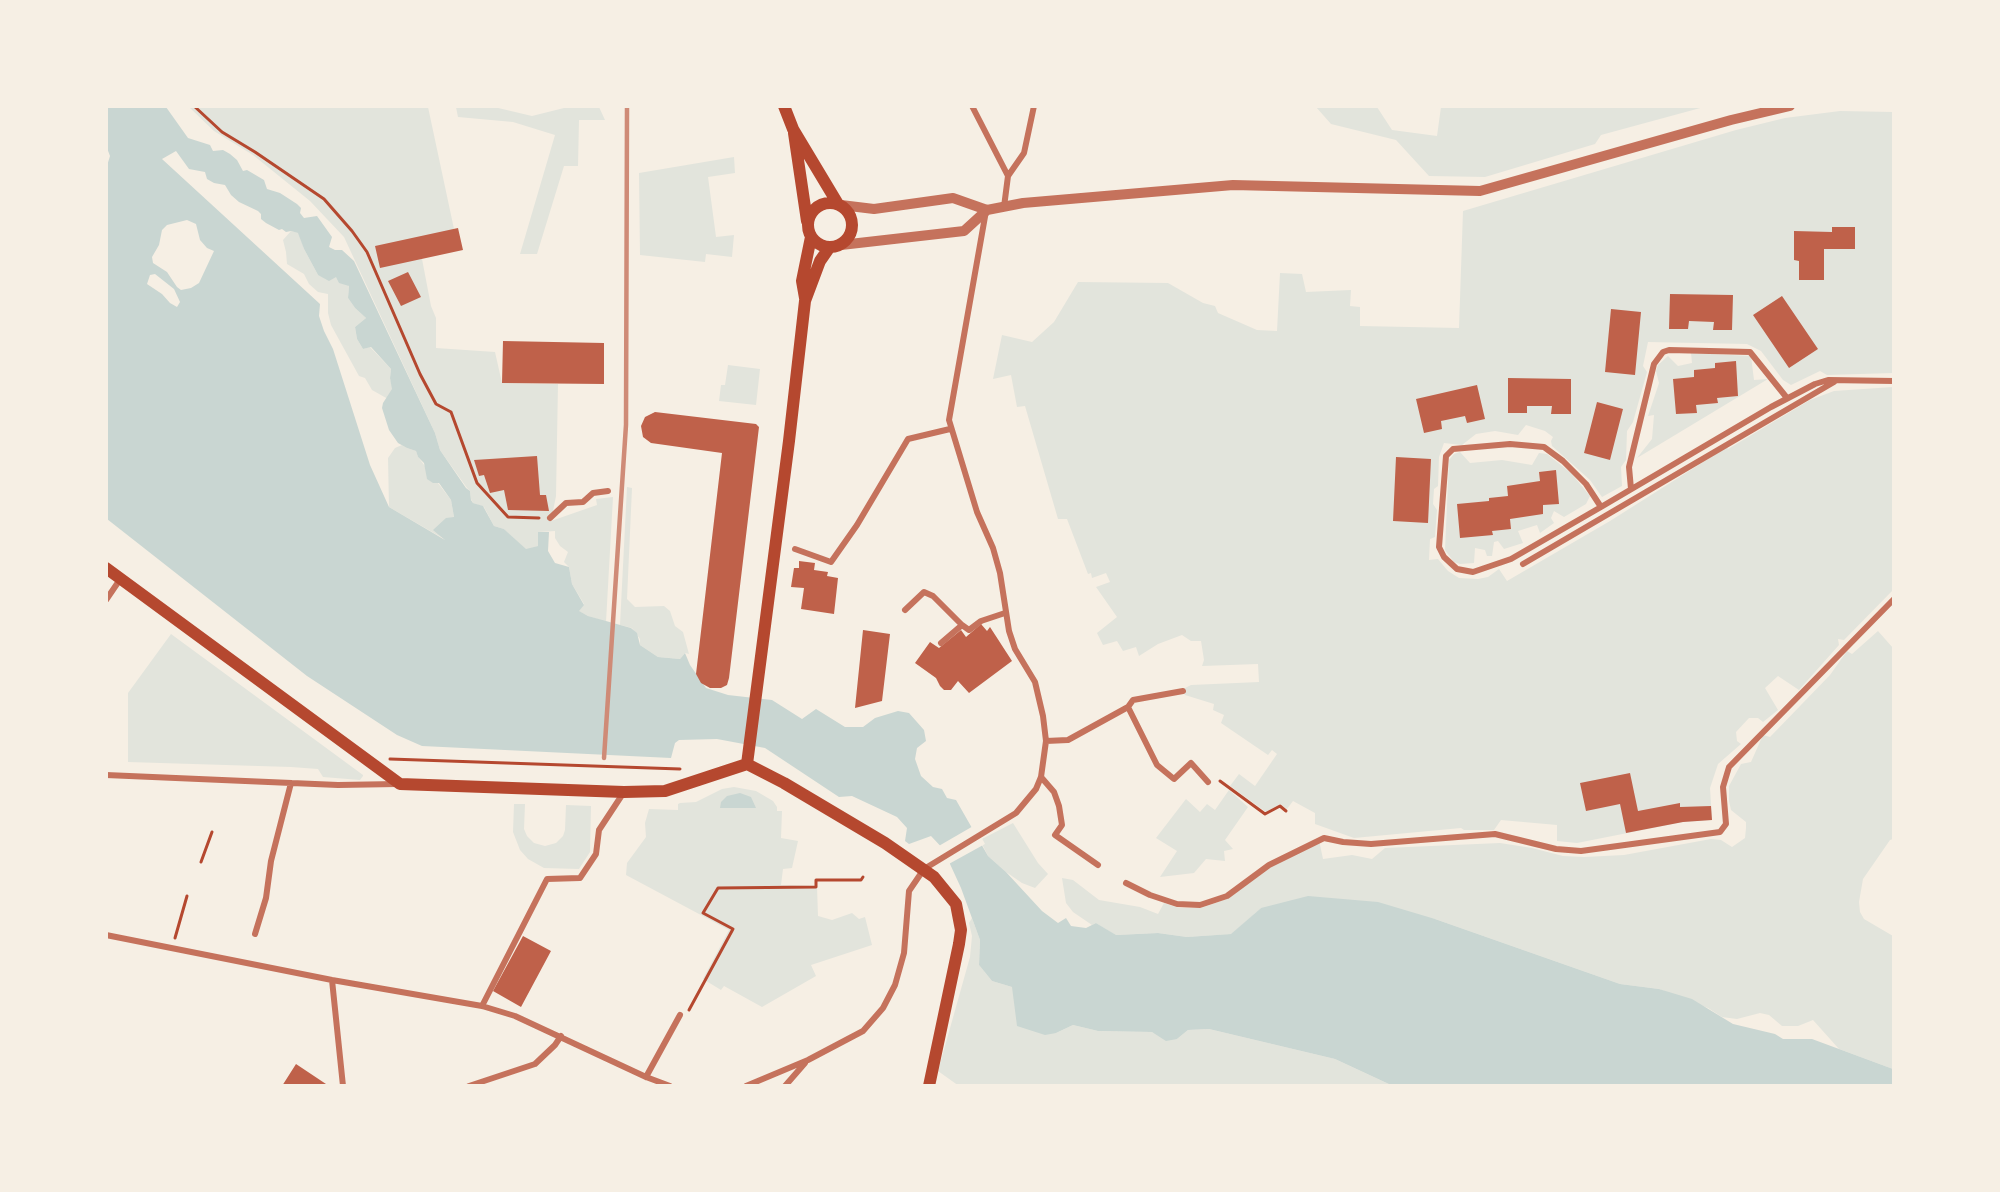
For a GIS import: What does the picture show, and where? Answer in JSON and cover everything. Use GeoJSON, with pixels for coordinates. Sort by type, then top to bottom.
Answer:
{"type":"FeatureCollection","features":[{"type":"Feature","properties":{"kind":"main road"},"geometry":{"type":"LineString","coordinates":[[747,764],[805,301],[820,261],[849,236],[852,223],[793,129],[784,106]]}},
{"type":"Feature","properties":{"kind":"main road"},"geometry":{"type":"LineString","coordinates":[[793,129],[808,231],[820,246],[835,246]]}},
{"type":"Feature","properties":{"kind":"main road"},"geometry":{"type":"LineString","coordinates":[[807,221],[818,206],[840,205]]}},
{"type":"Feature","properties":{"kind":"main road"},"geometry":{"type":"LineString","coordinates":[[805,301],[802,281],[811,237]]}},
{"type":"Feature","properties":{"kind":"main road"},"geometry":{"type":"LineString","coordinates":[[106,568],[400,784],[624,792],[665,790],[747,764],[855,824],[924,869],[956,904],[961,930],[929,1086]]}},
{"type":"Feature","properties":{"kind":"street"},"geometry":{"type":"LineString","coordinates":[[972,106],[1008,176]]}},
{"type":"Feature","properties":{"kind":"street"},"geometry":{"type":"LineString","coordinates":[[1004,207],[1008,176],[1024,153],[1034,106]]}},
{"type":"Feature","properties":{"kind":"street"},"geometry":{"type":"LineString","coordinates":[[840,205],[874,209],[953,198],[987,210],[1023,203],[1233,185],[1479,191],[1731,120],[1790,106]]}},
{"type":"Feature","properties":{"kind":"street"},"geometry":{"type":"LineString","coordinates":[[835,246],[964,231],[987,210]]}},
{"type":"Feature","properties":{"kind":"street"},"geometry":{"type":"LineString","coordinates":[[746,1086],[808,1060],[854,1037],[872,1022],[896,985],[904,953],[909,891],[924,869],[1005,820],[1028,800],[1041,777],[1046,741],[1035,682],[1016,649],[1005,613],[1000,573],[989,540],[976,512],[949,420],[987,210]]}},
{"type":"Feature","properties":{"kind":"street"},"geometry":{"type":"LineString","coordinates":[[1631,489],[1629,467],[1654,364],[1663,352],[1669,350],[1750,352],[1787,398]]}},
{"type":"Feature","properties":{"kind":"street"},"geometry":{"type":"LineString","coordinates":[[1601,507],[1586,484],[1563,461],[1544,447],[1510,444],[1453,449],[1446,456],[1439,547],[1450,564],[1463,572],[1473,572],[1511,559],[1601,507],[1787,398],[1815,384],[1828,380],[1893,381]]}},
{"type":"Feature","properties":{"kind":"street"},"geometry":{"type":"LineString","coordinates":[[1523,564],[1834,381]]}},
{"type":"Feature","properties":{"kind":"street"},"geometry":{"type":"LineString","coordinates":[[795,549],[831,562],[857,525],[908,439],[950,429]]}},
{"type":"Feature","properties":{"kind":"street"},"geometry":{"type":"LineString","coordinates":[[550,518],[566,503],[583,502],[593,493],[608,491]]}},
{"type":"Feature","properties":{"kind":"street"},"geometry":{"type":"LineString","coordinates":[[106,600],[121,578]]}},
{"type":"Feature","properties":{"kind":"street"},"geometry":{"type":"LineString","coordinates":[[905,610],[924,592],[933,596],[969,630],[981,621],[1005,613]]}},
{"type":"Feature","properties":{"kind":"street"},"geometry":{"type":"LineString","coordinates":[[1126,883],[1150,895],[1177,904],[1200,905],[1227,896],[1269,865],[1324,838],[1371,844],[1495,834],[1556,849],[1581,851],[1720,832],[1726,824],[1723,787],[1729,767],[1893,599]]}},
{"type":"Feature","properties":{"kind":"street"},"geometry":{"type":"LineString","coordinates":[[941,643],[962,624]]}},
{"type":"Feature","properties":{"kind":"street"},"geometry":{"type":"LineString","coordinates":[[1046,741],[1068,740],[1128,707],[1133,700],[1183,691]]}},
{"type":"Feature","properties":{"kind":"street"},"geometry":{"type":"LineString","coordinates":[[1128,707],[1157,765],[1174,779],[1191,763],[1208,782]]}},
{"type":"Feature","properties":{"kind":"street"},"geometry":{"type":"LineString","coordinates":[[106,775],[291,783],[400,784]]}},
{"type":"Feature","properties":{"kind":"street"},"geometry":{"type":"LineString","coordinates":[[1041,777],[1054,792],[1059,806],[1062,825],[1055,835],[1098,865]]}},
{"type":"Feature","properties":{"kind":"street"},"geometry":{"type":"LineString","coordinates":[[255,934],[266,898],[271,861],[291,783]]}},
{"type":"Feature","properties":{"kind":"street"},"geometry":{"type":"LineString","coordinates":[[482,1006],[547,879],[580,878],[596,854],[599,830],[624,792]]}},
{"type":"Feature","properties":{"kind":"street"},"geometry":{"type":"LineString","coordinates":[[106,935],[246,958],[332,980],[482,1006],[515,1016],[670,1086]]}},
{"type":"Feature","properties":{"kind":"street"},"geometry":{"type":"LineString","coordinates":[[332,980],[342,1086]]}},
{"type":"Feature","properties":{"kind":"street"},"geometry":{"type":"LineString","coordinates":[[646,1077],[680,1015]]}},
{"type":"Feature","properties":{"kind":"street"},"geometry":{"type":"LineString","coordinates":[[469,1086],[535,1064],[561,1036]]}},
{"type":"Feature","properties":{"kind":"street"},"geometry":{"type":"LineString","coordinates":[[784,1086],[808,1060]]}},
{"type":"Feature","properties":{"kind":"path"},"geometry":{"type":"LineString","coordinates":[[194,106],[222,132],[324,199],[352,231],[367,252],[420,374],[436,404],[451,412],[477,483],[508,518],[550,518]]}},
{"type":"Feature","properties":{"kind":"path"},"geometry":{"type":"LineString","coordinates":[[389,759],[688,769]]}},
{"type":"Feature","properties":{"kind":"path"},"geometry":{"type":"LineString","coordinates":[[1208,782],[1217,778],[1265,814],[1280,806],[1286,811]]}},
{"type":"Feature","properties":{"kind":"path"},"geometry":{"type":"LineString","coordinates":[[201,862],[212,832]]}},
{"type":"Feature","properties":{"kind":"path"},"geometry":{"type":"LineString","coordinates":[[680,1015],[690,1008],[733,929],[703,913],[718,888],[816,887],[816,880],[861,880],[863,877]]}},
{"type":"Feature","properties":{"kind":"path"},"geometry":{"type":"LineString","coordinates":[[174,942],[187,896]]}},
{"type":"Feature","properties":{"kind":"shaded area"},"geometry":{"type":"Polygon","coordinates":[[[106,107],[166,107],[188,138],[210,145],[213,151],[223,150],[230,154],[237,160],[243,171],[247,170],[264,180],[267,189],[280,193],[297,204],[304,218],[317,216],[332,237],[329,247],[342,250],[354,261],[435,433],[440,450],[470,491],[471,500],[483,506],[494,526],[504,529],[526,549],[538,546],[538,532],[549,532],[548,551],[555,563],[569,567],[572,584],[584,605],[579,611],[588,616],[631,628],[637,633],[640,645],[658,657],[680,659],[685,653],[690,665],[706,688],[728,695],[772,700],[802,719],[816,709],[845,727],[863,727],[875,718],[898,711],[909,713],[924,730],[926,741],[917,748],[915,759],[921,776],[933,787],[942,789],[947,798],[956,800],[988,856],[1042,911],[1058,923],[1066,918],[1071,926],[1086,928],[1096,923],[1116,935],[1158,933],[1187,937],[1231,934],[1261,908],[1308,896],[1378,902],[1435,919],[1620,984],[1659,989],[1692,999],[1733,1024],[1775,1034],[1783,1039],[1812,1039],[1893,1069],[1893,1085],[1391,1085],[1335,1059],[1209,1029],[1188,1030],[1177,1039],[1166,1041],[1152,1032],[1098,1031],[1073,1025],[1056,1033],[1045,1035],[1017,1026],[1012,987],[992,981],[979,965],[980,940],[961,888],[948,854],[931,836],[909,844],[905,841],[907,828],[897,817],[852,796],[839,797],[765,748],[717,739],[679,740],[675,743],[671,758],[422,746],[397,735],[307,676],[107,519],[106,169],[110,156],[107,148],[106,107]],[[176,151],[162,159],[320,304],[319,316],[324,331],[333,349],[370,465],[389,507],[445,540],[433,530],[446,518],[454,517],[451,500],[439,483],[433,483],[427,479],[424,463],[416,451],[398,443],[389,430],[382,408],[392,389],[391,369],[371,347],[363,349],[357,339],[355,327],[366,318],[348,298],[349,286],[339,283],[336,277],[329,281],[318,275],[298,233],[279,230],[266,223],[261,219],[258,211],[239,202],[225,185],[207,179],[205,172],[189,169],[176,151]],[[187,220],[167,225],[162,230],[159,245],[152,257],[153,263],[167,272],[181,290],[199,283],[214,251],[207,248],[200,240],[196,224],[187,220]],[[155,274],[150,275],[147,284],[177,307],[180,302],[174,289],[155,274]]]}},
{"type":"Feature","properties":{"kind":"shaded area"},"geometry":{"type":"Polygon","coordinates":[[[189,107],[428,107],[454,229],[422,259],[431,306],[436,318],[436,348],[495,352],[502,383],[558,384],[556,496],[551,521],[597,505],[596,499],[613,497],[606,622],[578,611],[584,604],[572,584],[569,567],[564,562],[568,552],[555,538],[555,531],[539,532],[538,546],[526,550],[504,529],[494,526],[484,507],[473,503],[470,491],[440,450],[435,433],[344,237],[310,201],[253,155],[214,131],[189,107]]]}},
{"type":"Feature","properties":{"kind":"shaded area"},"geometry":{"type":"Polygon","coordinates":[[[456,107],[494,107],[532,116],[568,107],[599,107],[605,120],[579,120],[578,166],[564,166],[537,254],[520,254],[555,135],[513,122],[458,117],[456,107]]]}},
{"type":"Feature","properties":{"kind":"shaded area"},"geometry":{"type":"Polygon","coordinates":[[[1316,107],[1377,107],[1392,130],[1437,136],[1441,107],[1704,107],[1601,135],[1595,144],[1485,177],[1429,176],[1396,140],[1331,124],[1316,107]]]}},
{"type":"Feature","properties":{"kind":"shaded area"},"geometry":{"type":"Polygon","coordinates":[[[1840,111],[1893,112],[1893,373],[1827,375],[1820,371],[1791,385],[1783,380],[1761,351],[1747,344],[1648,342],[1643,366],[1647,372],[1633,422],[1627,431],[1626,460],[1621,467],[1622,486],[1602,497],[1590,480],[1552,446],[1553,437],[1545,431],[1526,425],[1518,435],[1495,431],[1476,434],[1462,445],[1444,443],[1439,457],[1438,486],[1434,489],[1433,504],[1437,510],[1435,537],[1430,539],[1429,560],[1438,559],[1448,571],[1459,578],[1488,577],[1499,569],[1507,581],[1610,521],[1727,447],[1728,449],[1810,400],[1834,391],[1893,387],[1893,590],[1844,640],[1838,639],[1839,645],[1799,690],[1778,676],[1765,688],[1778,710],[1763,722],[1758,718],[1749,718],[1736,732],[1737,741],[1741,744],[1718,764],[1710,788],[1712,820],[1683,822],[1577,843],[1557,841],[1557,825],[1501,820],[1494,830],[1464,830],[1461,828],[1354,838],[1315,824],[1315,813],[1293,801],[1287,809],[1280,804],[1266,812],[1230,786],[1239,774],[1255,786],[1277,754],[1272,750],[1268,755],[1221,723],[1224,715],[1213,710],[1214,704],[1185,695],[1183,691],[1191,685],[1259,682],[1258,664],[1202,666],[1204,660],[1201,641],[1191,641],[1182,635],[1158,644],[1139,656],[1136,647],[1123,651],[1117,641],[1103,645],[1097,633],[1117,617],[1096,587],[1110,582],[1106,573],[1092,578],[1091,573],[1088,574],[1067,519],[1058,519],[1025,406],[1017,407],[1011,375],[993,379],[1002,335],[1032,342],[1054,322],[1078,282],[1168,283],[1203,303],[1215,306],[1218,313],[1257,330],[1277,331],[1280,273],[1302,274],[1306,292],[1351,290],[1350,306],[1360,307],[1360,326],[1459,328],[1463,211],[1736,130],[1785,118],[1840,111]]]}},
{"type":"Feature","properties":{"kind":"shaded area"},"geometry":{"type":"Polygon","coordinates":[[[734,157],[735,173],[708,177],[716,237],[734,235],[732,257],[706,254],[705,262],[640,255],[639,173],[734,157]]]}},
{"type":"Feature","properties":{"kind":"shaded area"},"geometry":{"type":"Polygon","coordinates":[[[291,231],[299,233],[304,249],[318,275],[336,276],[349,286],[348,298],[366,318],[355,327],[357,339],[363,349],[370,347],[391,369],[390,378],[393,389],[388,399],[372,390],[365,378],[359,376],[331,325],[328,313],[328,294],[318,292],[309,284],[304,274],[287,264],[283,240],[291,231]]]}},
{"type":"Feature","properties":{"kind":"shaded area"},"geometry":{"type":"Polygon","coordinates":[[[1691,353],[1751,356],[1754,380],[1768,379],[1637,458],[1652,439],[1654,415],[1648,416],[1659,383],[1656,371],[1658,365],[1668,356],[1678,366],[1692,363],[1691,353]]]}},
{"type":"Feature","properties":{"kind":"shaded area"},"geometry":{"type":"Polygon","coordinates":[[[728,365],[760,369],[756,405],[719,401],[721,385],[725,385],[728,365]]]}},
{"type":"Feature","properties":{"kind":"shaded area"},"geometry":{"type":"Polygon","coordinates":[[[402,445],[416,451],[418,457],[451,500],[454,517],[451,543],[389,507],[388,458],[395,448],[402,445]]]}},
{"type":"Feature","properties":{"kind":"shaded area"},"geometry":{"type":"Polygon","coordinates":[[[1460,452],[1470,463],[1502,460],[1532,465],[1539,453],[1547,454],[1571,473],[1590,496],[1586,504],[1564,517],[1554,511],[1551,518],[1554,523],[1540,533],[1537,525],[1518,531],[1523,543],[1504,549],[1498,541],[1494,542],[1492,556],[1487,556],[1485,550],[1475,548],[1474,563],[1454,562],[1445,550],[1449,460],[1454,454],[1460,452]]]}},
{"type":"Feature","properties":{"kind":"shaded area"},"geometry":{"type":"Polygon","coordinates":[[[627,487],[632,488],[627,599],[635,607],[664,606],[670,611],[675,626],[683,632],[689,654],[685,653],[680,659],[658,657],[640,645],[640,639],[632,628],[620,625],[627,487]]]}},
{"type":"Feature","properties":{"kind":"shaded area"},"geometry":{"type":"Polygon","coordinates":[[[1878,631],[1893,648],[1893,839],[1863,879],[1859,902],[1860,912],[1864,919],[1893,936],[1893,1069],[1839,1049],[1813,1020],[1798,1026],[1782,1026],[1769,1015],[1760,1013],[1737,1019],[1722,1017],[1708,1008],[1659,989],[1620,984],[1435,919],[1261,908],[1232,934],[1187,937],[1158,933],[1115,935],[1096,923],[1092,925],[1073,912],[1066,903],[1062,878],[1073,880],[1099,900],[1140,907],[1158,914],[1164,903],[1179,908],[1201,908],[1227,899],[1271,866],[1319,840],[1323,859],[1352,855],[1372,859],[1385,848],[1500,843],[1563,856],[1584,857],[1624,855],[1711,839],[1721,840],[1732,847],[1745,838],[1746,822],[1731,810],[1729,801],[1729,786],[1741,764],[1751,762],[1763,735],[1770,737],[1830,675],[1847,651],[1852,654],[1878,631]]]}},
{"type":"Feature","properties":{"kind":"shaded area"},"geometry":{"type":"Polygon","coordinates":[[[171,634],[363,775],[360,780],[323,777],[318,769],[128,762],[128,693],[171,634]]]}},
{"type":"Feature","properties":{"kind":"shaded area"},"geometry":{"type":"Polygon","coordinates":[[[734,787],[756,791],[773,801],[777,811],[782,811],[781,838],[798,841],[792,868],[783,869],[781,885],[817,886],[818,916],[832,920],[852,913],[859,919],[865,917],[872,945],[811,965],[816,976],[762,1007],[724,986],[721,990],[703,979],[729,930],[626,875],[627,863],[646,837],[645,823],[649,809],[678,810],[680,803],[696,802],[722,789],[734,787]]]}},
{"type":"Feature","properties":{"kind":"shaded area"},"geometry":{"type":"Polygon","coordinates":[[[1229,790],[1248,807],[1225,840],[1233,849],[1224,851],[1225,861],[1206,859],[1194,873],[1160,877],[1177,851],[1156,838],[1186,799],[1200,812],[1207,804],[1215,810],[1229,790]]]}},
{"type":"Feature","properties":{"kind":"shaded area"},"geometry":{"type":"Polygon","coordinates":[[[740,793],[751,797],[756,808],[720,808],[721,802],[727,796],[740,793]]]}},
{"type":"Feature","properties":{"kind":"shaded area"},"geometry":{"type":"Polygon","coordinates":[[[514,804],[525,804],[524,829],[527,836],[534,843],[545,846],[556,843],[563,836],[566,805],[591,806],[590,852],[579,869],[544,868],[528,859],[520,850],[513,832],[514,804]]]}},
{"type":"Feature","properties":{"kind":"shaded area"},"geometry":{"type":"Polygon","coordinates":[[[1013,823],[1038,863],[1048,874],[1035,888],[1022,883],[1006,872],[988,856],[980,840],[1013,823]]]}},
{"type":"Feature","properties":{"kind":"shaded area"},"geometry":{"type":"Polygon","coordinates":[[[972,918],[980,940],[979,965],[992,981],[1012,987],[1056,1033],[1073,1025],[1098,1031],[1152,1032],[1177,1039],[1188,1030],[1209,1029],[1335,1059],[1391,1085],[959,1086],[938,1071],[970,957],[972,936],[969,923],[972,918]]]}},
{"type":"Feature","properties":{"kind":"pier"},"geometry":{"type":"Polygon","coordinates":[[[975,825],[985,844],[947,865],[945,855],[937,847],[975,825]]]}},
{"type":"Feature","properties":{"kind":"building"},"geometry":{"type":"Polygon","coordinates":[[[1832,227],[1855,227],[1855,249],[1824,249],[1824,280],[1799,280],[1799,261],[1794,260],[1794,231],[1832,232],[1832,227]]]}},
{"type":"Feature","properties":{"kind":"building"},"geometry":{"type":"Polygon","coordinates":[[[458,228],[463,250],[380,268],[375,246],[458,228]]]}},
{"type":"Feature","properties":{"kind":"building"},"geometry":{"type":"Polygon","coordinates":[[[408,272],[421,297],[401,306],[388,281],[408,272]]]}},
{"type":"Feature","properties":{"kind":"building"},"geometry":{"type":"Polygon","coordinates":[[[1670,294],[1733,295],[1732,330],[1713,330],[1714,322],[1689,321],[1688,329],[1669,329],[1670,294]]]}},
{"type":"Feature","properties":{"kind":"building"},"geometry":{"type":"Polygon","coordinates":[[[1782,296],[1818,349],[1789,368],[1753,315],[1782,296]]]}},
{"type":"Feature","properties":{"kind":"building"},"geometry":{"type":"Polygon","coordinates":[[[1611,309],[1641,312],[1635,375],[1605,372],[1611,309]]]}},
{"type":"Feature","properties":{"kind":"building"},"geometry":{"type":"Polygon","coordinates":[[[503,341],[604,343],[604,384],[502,383],[503,341]]]}},
{"type":"Feature","properties":{"kind":"building"},"geometry":{"type":"Polygon","coordinates":[[[1736,361],[1738,396],[1717,398],[1718,403],[1696,405],[1697,413],[1676,414],[1673,379],[1694,377],[1694,370],[1715,368],[1715,363],[1736,361]]]}},
{"type":"Feature","properties":{"kind":"building"},"geometry":{"type":"Polygon","coordinates":[[[1508,378],[1571,379],[1571,414],[1551,414],[1552,406],[1527,406],[1527,413],[1508,413],[1508,378]]]}},
{"type":"Feature","properties":{"kind":"building"},"geometry":{"type":"Polygon","coordinates":[[[1477,385],[1485,419],[1467,423],[1465,416],[1441,421],[1442,429],[1424,433],[1416,399],[1477,385]]]}},
{"type":"Feature","properties":{"kind":"building"},"geometry":{"type":"Polygon","coordinates":[[[1597,402],[1623,409],[1610,460],[1584,453],[1597,402]]]}},
{"type":"Feature","properties":{"kind":"building"},"geometry":{"type":"Polygon","coordinates":[[[655,412],[756,424],[759,427],[729,678],[727,685],[721,688],[710,688],[701,683],[696,674],[722,453],[651,443],[643,437],[641,426],[645,417],[655,412]]]}},
{"type":"Feature","properties":{"kind":"building"},"geometry":{"type":"Polygon","coordinates":[[[537,456],[540,495],[546,495],[549,511],[508,510],[504,490],[490,493],[484,475],[479,476],[474,460],[537,456]]]}},
{"type":"Feature","properties":{"kind":"building"},"geometry":{"type":"Polygon","coordinates":[[[1396,457],[1431,459],[1428,523],[1393,521],[1396,457]]]}},
{"type":"Feature","properties":{"kind":"building"},"geometry":{"type":"Polygon","coordinates":[[[1556,470],[1559,504],[1543,505],[1543,514],[1510,519],[1511,529],[1492,531],[1493,535],[1460,538],[1457,504],[1489,501],[1489,498],[1508,496],[1507,486],[1540,481],[1539,472],[1556,470]]]}},
{"type":"Feature","properties":{"kind":"building"},"geometry":{"type":"Polygon","coordinates":[[[799,561],[815,563],[814,570],[828,572],[827,576],[838,578],[834,614],[801,609],[804,588],[791,587],[794,568],[799,568],[799,561]]]}},
{"type":"Feature","properties":{"kind":"building"},"geometry":{"type":"Polygon","coordinates":[[[981,624],[987,631],[990,627],[1012,661],[969,693],[958,681],[951,690],[944,690],[936,678],[915,663],[930,642],[939,648],[961,630],[966,637],[981,624]]]}},
{"type":"Feature","properties":{"kind":"building"},"geometry":{"type":"Polygon","coordinates":[[[863,630],[890,634],[882,701],[855,708],[863,630]]]}},
{"type":"Feature","properties":{"kind":"building"},"geometry":{"type":"Polygon","coordinates":[[[1630,773],[1638,811],[1680,803],[1680,807],[1711,806],[1712,820],[1683,822],[1626,833],[1620,804],[1586,811],[1580,783],[1630,773]]]}},
{"type":"Feature","properties":{"kind":"building"},"geometry":{"type":"Polygon","coordinates":[[[523,936],[551,951],[521,1007],[493,991],[523,936]]]}},
{"type":"Feature","properties":{"kind":"building"},"geometry":{"type":"Polygon","coordinates":[[[296,1064],[329,1086],[282,1086],[296,1064]]]}},
{"type":"Feature","properties":{"kind":"railway"},"geometry":{"type":"LineString","coordinates":[[604,758],[626,425],[627,106]]}}]}
